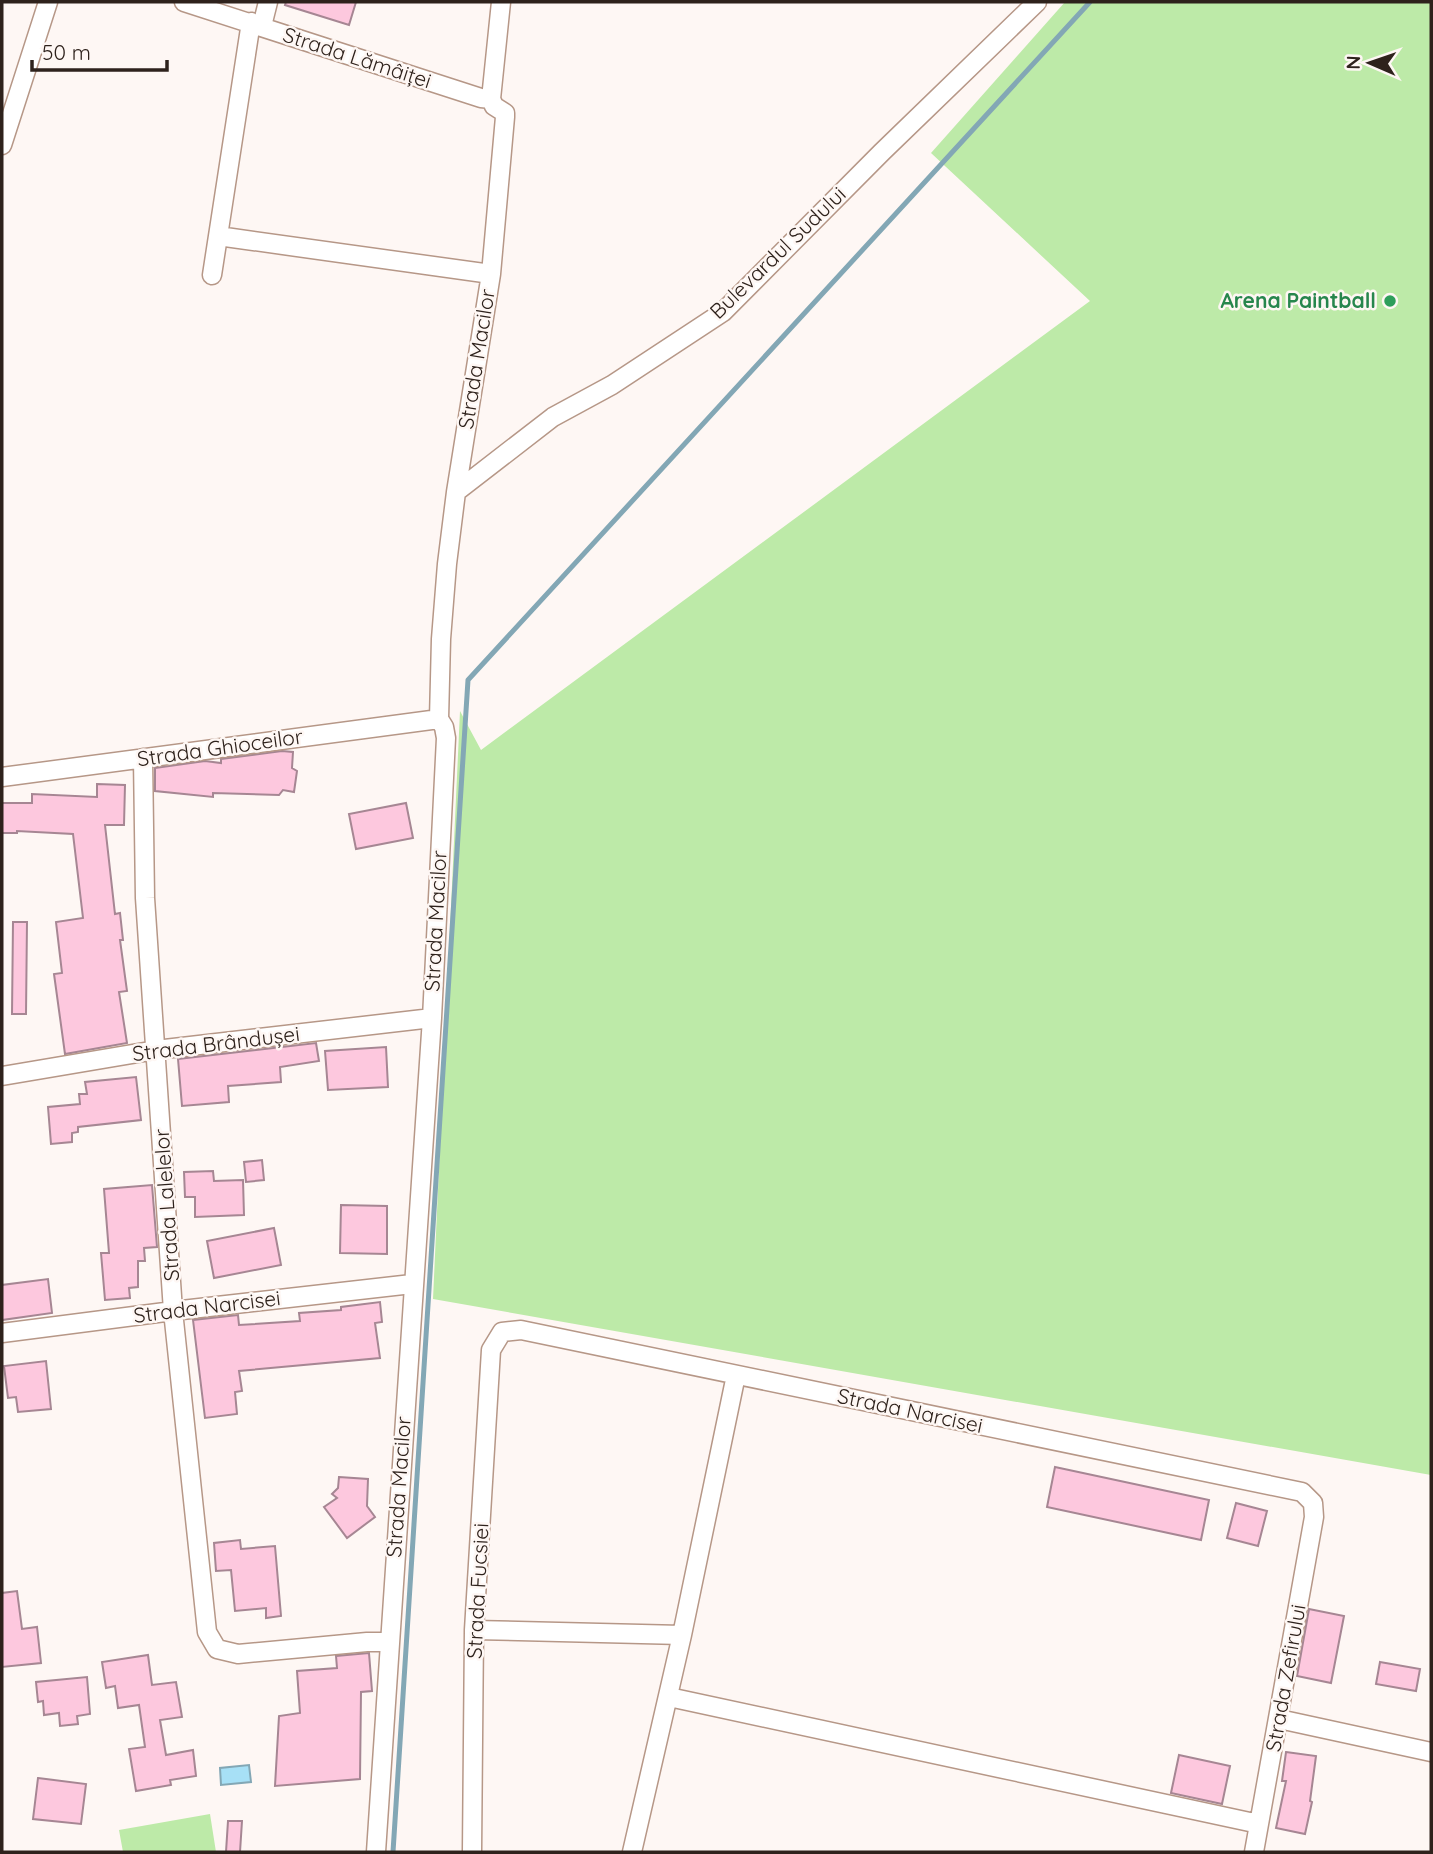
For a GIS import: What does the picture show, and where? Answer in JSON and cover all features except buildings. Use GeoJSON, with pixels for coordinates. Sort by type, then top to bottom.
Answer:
{"type":"FeatureCollection","features":[{"type":"Feature","properties":{"kind":"street"},"geometry":{"type":"LineString","coordinates":[[2,145],[48,2]]}},
{"type":"Feature","properties":{"kind":"street","name":"Strada Lămâiței"},"geometry":{"type":"LineString","coordinates":[[184,2],[481,99],[491,99]]}},
{"type":"Feature","properties":{"kind":"street"},"geometry":{"type":"LineString","coordinates":[[212,275],[256,24],[268,2]]}},
{"type":"Feature","properties":{"kind":"street"},"geometry":{"type":"LineString","coordinates":[[491,99],[501,2]]}},
{"type":"Feature","properties":{"kind":"street","name":"Bulevardul Sudului"},"geometry":{"type":"LineString","coordinates":[[456,492],[553,417],[611,385],[723,312],[882,152],[1037,2]]}},
{"type":"Feature","properties":{"kind":"street","name":"Strada Macilor"},"geometry":{"type":"LineString","coordinates":[[376,1852],[412,1284],[432,1018],[446,738],[439,719],[441,639],[456,492],[491,274],[505,117],[505,113],[494,106],[491,99]]}},
{"type":"Feature","properties":{"kind":"street"},"geometry":{"type":"LineString","coordinates":[[218,236],[491,274]]}},
{"type":"Feature","properties":{"kind":"street","name":"Strada Ghioceilor"},"geometry":{"type":"LineString","coordinates":[[2,777],[439,719]]}},
{"type":"Feature","properties":{"kind":"street","name":"Strada Lalelelor"},"geometry":{"type":"LineString","coordinates":[[143,758],[145,898],[173,1311],[208,1632],[217,1649],[238,1654],[367,1642],[389,1643]]}},
{"type":"Feature","properties":{"kind":"street","name":"Strada Brândușei"},"geometry":{"type":"LineString","coordinates":[[2,1076],[156,1050],[432,1018]]}},
{"type":"Feature","properties":{"kind":"street","name":"Strada Narcisei"},"geometry":{"type":"LineString","coordinates":[[2,1333],[412,1284]]}},
{"type":"Feature","properties":{"kind":"street","name":"Strada Narcisei"},"geometry":{"type":"LineString","coordinates":[[502,1332],[521,1330],[1286,1487],[1303,1492],[1313,1503]]}},
{"type":"Feature","properties":{"kind":"street","name":"Strada Fucsiei"},"geometry":{"type":"LineString","coordinates":[[472,1852],[474,1630],[491,1350],[502,1332]]}},
{"type":"Feature","properties":{"kind":"street"},"geometry":{"type":"LineString","coordinates":[[632,1852],[669,1697],[736,1375]]}},
{"type":"Feature","properties":{"kind":"street","name":"Strada Zefirului"},"geometry":{"type":"LineString","coordinates":[[1254,1852],[1314,1517],[1313,1503]]}},
{"type":"Feature","properties":{"kind":"street"},"geometry":{"type":"LineString","coordinates":[[474,1630],[682,1635]]}},
{"type":"Feature","properties":{"kind":"street"},"geometry":{"type":"LineString","coordinates":[[669,1697],[1259,1824]]}},
{"type":"Feature","properties":{"kind":"street"},"geometry":{"type":"LineString","coordinates":[[1279,1719],[1431,1752]]}},
{"type":"Feature","properties":{"kind":"green space"},"geometry":{"type":"Polygon","coordinates":[[[1065,2],[1431,2],[1431,1475],[433,1299],[460,711],[481,750],[1090,301],[931,153],[1065,2]]]}},
{"type":"Feature","properties":{"kind":"green space"},"geometry":{"type":"Polygon","coordinates":[[[210,1814],[216,1852],[123,1852],[119,1830],[210,1814]]]}},
{"type":"Feature","properties":{"kind":"water"},"geometry":{"type":"Polygon","coordinates":[[[249,1765],[251,1782],[221,1785],[220,1768],[249,1765]]]}},
{"type":"Feature","properties":{"kind":"waterway"},"geometry":{"type":"LineString","coordinates":[[393,1852],[468,680],[1090,2]]}},
{"type":"Feature","properties":{"kind":"place","name":"Arena Paintball"},"geometry":{"type":"Point","coordinates":[1390,301]}}]}
